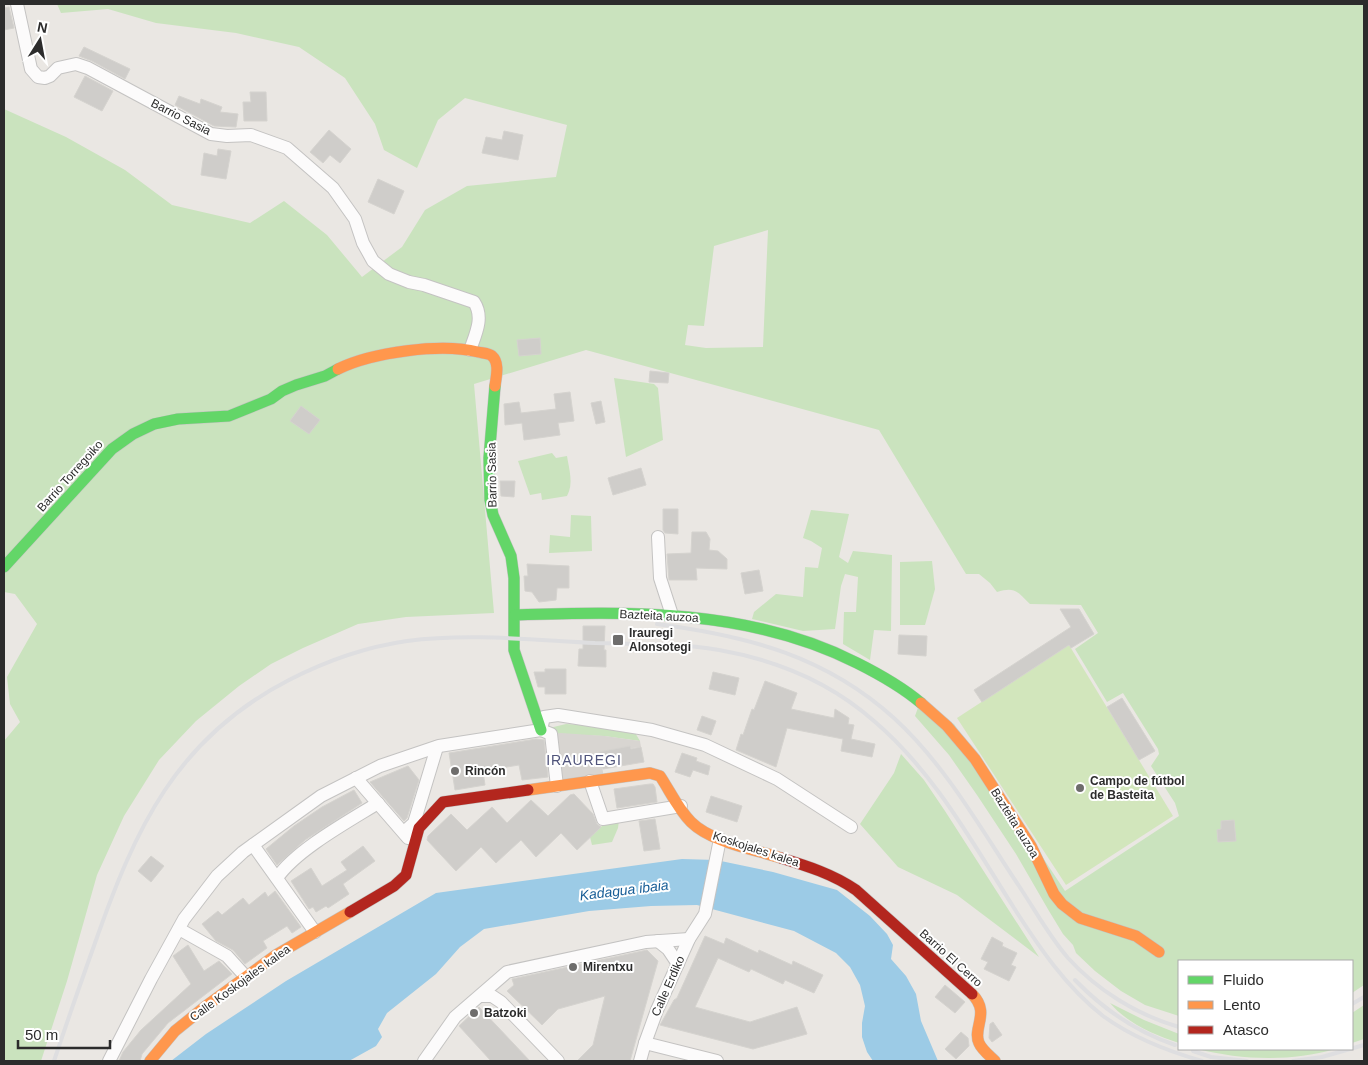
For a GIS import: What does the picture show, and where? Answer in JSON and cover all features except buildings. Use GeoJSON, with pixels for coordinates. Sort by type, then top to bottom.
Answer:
{"type":"FeatureCollection","features":[{"type":"Feature","properties":{"kind":"street","name":"Barrio Sasia"},"geometry":{"type":"LineString","coordinates":[[17,4],[31,69],[38,77],[45,78],[58,68],[76,64],[88,68],[211,134],[227,136],[251,135],[286,148],[333,188],[355,219],[363,243],[374,261],[389,274],[474,302],[478,307],[480,315],[479,325],[470,350]]}},
{"type":"Feature","properties":{"kind":"street","name":"Barrio Sasia"},"geometry":{"type":"LineString","coordinates":[[229,416],[271,399],[282,391],[296,385],[376,356],[439,348],[470,350],[491,355],[497,365],[489,458],[490,500],[493,515],[510,556],[514,578],[515,615]]}},
{"type":"Feature","properties":{"kind":"street","name":"Barrio Torregoiko"},"geometry":{"type":"LineString","coordinates":[[4,568],[112,449],[133,434],[154,424],[178,419],[229,416]]}},
{"type":"Feature","properties":{"kind":"street"},"geometry":{"type":"LineString","coordinates":[[658,537],[660,578],[672,615]]}},
{"type":"Feature","properties":{"kind":"street","name":"Bazteita auzoa"},"geometry":{"type":"LineString","coordinates":[[515,615],[615,613],[672,615],[730,622],[798,638],[838,653],[893,682],[919,701],[952,730],[975,760],[1039,860],[1060,902],[1080,918],[1103,927],[1136,936],[1159,952]]}},
{"type":"Feature","properties":{"kind":"street"},"geometry":{"type":"LineString","coordinates":[[515,615],[514,650],[541,730]]}},
{"type":"Feature","properties":{"kind":"street"},"geometry":{"type":"LineString","coordinates":[[541,730],[544,718],[558,715],[652,730],[705,745],[777,779],[851,827]]}},
{"type":"Feature","properties":{"kind":"street"},"geometry":{"type":"LineString","coordinates":[[109,1061],[184,919],[217,876],[243,852],[321,796],[380,766],[437,747],[541,730],[551,734],[557,786],[429,803],[425,801],[422,794]]}},
{"type":"Feature","properties":{"kind":"street"},"geometry":{"type":"LineString","coordinates":[[404,832],[414,823],[437,747]]}},
{"type":"Feature","properties":{"kind":"street","name":"Koskojales kalea"},"geometry":{"type":"LineString","coordinates":[[557,786],[654,773],[660,776],[689,820],[694,824],[720,839],[805,865],[843,881],[856,890]]}},
{"type":"Feature","properties":{"kind":"street"},"geometry":{"type":"LineString","coordinates":[[356,778],[404,832],[414,847]]}},
{"type":"Feature","properties":{"kind":"street"},"geometry":{"type":"LineString","coordinates":[[590,781],[606,817],[680,806]]}},
{"type":"Feature","properties":{"kind":"street","name":"Calle Koskojales kalea"},"geometry":{"type":"LineString","coordinates":[[150,1061],[175,1031],[276,955],[394,886],[406,875],[419,828],[443,802]]}},
{"type":"Feature","properties":{"kind":"street"},"geometry":{"type":"LineString","coordinates":[[277,878],[283,870],[304,852],[336,829],[378,804]]}},
{"type":"Feature","properties":{"kind":"street","name":"Calle Erdiko"},"geometry":{"type":"LineString","coordinates":[[640,1061],[644,1043],[657,1010],[690,939],[705,914],[720,839]]}},
{"type":"Feature","properties":{"kind":"street"},"geometry":{"type":"LineString","coordinates":[[253,845],[315,932]]}},
{"type":"Feature","properties":{"kind":"street","name":"Barrio El Cerro"},"geometry":{"type":"LineString","coordinates":[[856,890],[978,1000],[981,1012],[978,1040],[980,1045],[995,1061]]}},
{"type":"Feature","properties":{"kind":"street"},"geometry":{"type":"LineString","coordinates":[[179,928],[227,956],[246,977]]}},
{"type":"Feature","properties":{"kind":"street"},"geometry":{"type":"LineString","coordinates":[[424,1061],[455,1017],[507,972],[646,942],[690,939]]}},
{"type":"Feature","properties":{"kind":"street"},"geometry":{"type":"LineString","coordinates":[[658,941],[668,949],[678,964]]}},
{"type":"Feature","properties":{"kind":"street"},"geometry":{"type":"LineString","coordinates":[[500,1002],[497,994],[501,978]]}},
{"type":"Feature","properties":{"kind":"street"},"geometry":{"type":"LineString","coordinates":[[481,996],[492,996],[500,1002],[558,1061]]}},
{"type":"Feature","properties":{"kind":"street"},"geometry":{"type":"LineString","coordinates":[[644,1043],[717,1061]]}},
{"type":"Feature","properties":{"kind":"green space"},"geometry":{"type":"Polygon","coordinates":[[[57,4],[1364,4],[1364,985],[1353,992],[1353,960],[1178,960],[1178,1016],[1145,1005],[1121,991],[1095,971],[1076,953],[1073,945],[1063,934],[1016,854],[949,755],[915,716],[919,705],[954,724],[1065,891],[1179,816],[1175,803],[1151,766],[1159,754],[1158,749],[1123,693],[1107,702],[1075,649],[1098,633],[1081,605],[1030,604],[1016,591],[1003,590],[997,592],[979,574],[966,574],[879,430],[586,350],[474,384],[494,613],[406,617],[358,624],[271,664],[239,686],[196,721],[159,760],[124,816],[97,875],[67,981],[41,1061],[4,1061],[4,741],[20,722],[10,704],[7,677],[37,624],[15,594],[4,592],[4,109],[66,137],[125,170],[172,205],[250,223],[284,201],[327,235],[362,277],[402,247],[425,210],[467,186],[556,177],[567,125],[465,98],[438,120],[417,168],[384,150],[375,124],[345,78],[299,47],[236,33],[156,23],[108,9],[61,13],[57,4]],[[768,230],[714,246],[704,326],[688,325],[685,345],[706,348],[763,347],[768,230]]]}},
{"type":"Feature","properties":{"kind":"green space"},"geometry":{"type":"Polygon","coordinates":[[[614,378],[654,384],[658,388],[663,440],[626,457],[614,378]]]}},
{"type":"Feature","properties":{"kind":"green space"},"geometry":{"type":"Polygon","coordinates":[[[552,453],[556,458],[567,456],[570,487],[567,496],[542,500],[541,493],[530,495],[518,461],[552,453]]]}},
{"type":"Feature","properties":{"kind":"green space"},"geometry":{"type":"Polygon","coordinates":[[[811,510],[849,514],[839,557],[848,563],[853,551],[892,555],[891,631],[874,630],[870,660],[843,644],[844,612],[856,612],[858,577],[845,574],[841,586],[835,629],[803,631],[752,619],[754,612],[776,594],[803,597],[805,567],[818,568],[822,548],[803,538],[811,510]]]}},
{"type":"Feature","properties":{"kind":"green space"},"geometry":{"type":"Polygon","coordinates":[[[571,515],[591,516],[592,551],[549,553],[550,535],[570,537],[571,515]]]}},
{"type":"Feature","properties":{"kind":"green space"},"geometry":{"type":"Polygon","coordinates":[[[932,561],[935,589],[925,625],[900,625],[900,562],[932,561]]]}},
{"type":"Feature","properties":{"kind":"green space","name":"Campo de fútbol de Basteita"},"geometry":{"type":"Polygon","coordinates":[[[1069,645],[1173,816],[1066,885],[957,718],[1069,645]]]}},
{"type":"Feature","properties":{"kind":"green space"},"geometry":{"type":"Polygon","coordinates":[[[566,724],[634,731],[640,741],[604,736],[551,734],[541,730],[566,724]]]}},
{"type":"Feature","properties":{"kind":"green space"},"geometry":{"type":"Polygon","coordinates":[[[901,754],[924,780],[1039,957],[957,895],[898,867],[860,824],[894,773],[901,754]]]}},
{"type":"Feature","properties":{"kind":"green space"},"geometry":{"type":"Polygon","coordinates":[[[619,820],[612,842],[592,845],[590,837],[603,825],[619,820]]]}},
{"type":"Feature","properties":{"kind":"green space"},"geometry":{"type":"Polygon","coordinates":[[[1110,1003],[1144,1020],[1178,1034],[1178,1043],[1142,1028],[1124,1017],[1110,1003]]]}},
{"type":"Feature","properties":{"kind":"green space"},"geometry":{"type":"Polygon","coordinates":[[[1364,1005],[1364,1039],[1353,1043],[1353,1012],[1364,1005]]]}},
{"type":"Feature","properties":{"kind":"green space"},"geometry":{"type":"Polygon","coordinates":[[[1201,1050],[1331,1050],[1283,1058],[1214,1053],[1201,1050]]]}},
{"type":"Feature","properties":{"kind":"shaded area"},"geometry":{"type":"Polygon","coordinates":[[[561,733],[640,741],[641,747],[600,752],[604,779],[557,786],[551,734],[561,733]]]}},
{"type":"Feature","properties":{"kind":"water","name":"Kadagua ibaia"},"geometry":{"type":"Polygon","coordinates":[[[682,859],[716,860],[773,872],[837,890],[870,916],[887,934],[893,945],[891,959],[906,976],[916,994],[921,1021],[938,1061],[873,1061],[867,1052],[862,1037],[865,1006],[860,985],[850,967],[836,953],[794,931],[697,905],[651,906],[589,911],[484,929],[460,947],[436,974],[387,1013],[378,1029],[382,1037],[376,1046],[349,1061],[171,1061],[206,1034],[286,981],[436,893],[682,859]]]}},
{"type":"Feature","properties":{"kind":"railway"},"geometry":{"type":"LineString","coordinates":[[657,624],[723,635],[784,652],[842,679],[869,697],[913,737],[947,777],[1048,932],[1079,970],[1119,1000],[1148,1016],[1178,1027]]}},
{"type":"Feature","properties":{"kind":"railway"},"geometry":{"type":"LineString","coordinates":[[54,1061],[110,901],[144,825],[165,790],[189,759],[217,730],[250,703],[289,680],[346,656],[376,647],[407,641],[477,637],[673,645],[719,650],[740,654],[782,667],[821,684],[840,695],[857,707],[896,741],[934,785],[1033,937],[1054,966],[1077,992],[1103,1016],[1126,1031],[1163,1048],[1202,1061]]}},
{"type":"Feature","properties":{"kind":"railway"},"geometry":{"type":"LineString","coordinates":[[1075,980],[1097,1001],[1121,1019],[1161,1040],[1175,1045]]}},
{"type":"Feature","properties":{"kind":"railway"},"geometry":{"type":"LineString","coordinates":[[1353,1003],[1364,997]]}},
{"type":"Feature","properties":{"kind":"railway"},"geometry":{"type":"LineString","coordinates":[[1353,1048],[1364,1045]]}},
{"type":"Feature","properties":{"kind":"railway"},"geometry":{"type":"LineString","coordinates":[[1293,1061],[1322,1057],[1346,1050]]}},
{"type":"Feature","properties":{"kind":"railway"},"geometry":{"type":"LineString","coordinates":[[1193,1051],[1211,1057],[1247,1061]]}},
{"type":"Feature","properties":{"kind":"traffic: fast"},"geometry":{"type":"LineString","coordinates":[[4,567],[112,449],[133,434],[154,424],[178,419],[229,416],[271,399],[282,391],[325,376],[338,369]]}},
{"type":"Feature","properties":{"kind":"traffic: fast"},"geometry":{"type":"LineString","coordinates":[[495,386],[489,458],[490,500],[493,515],[511,556],[514,578],[514,650],[541,730]]}},
{"type":"Feature","properties":{"kind":"traffic: fast"},"geometry":{"type":"LineString","coordinates":[[515,615],[646,614],[690,617],[733,623],[775,632],[817,645],[857,663],[890,681],[921,703]]}},
{"type":"Feature","properties":{"kind":"traffic: slow"},"geometry":{"type":"LineString","coordinates":[[338,369],[369,358],[388,354],[427,349],[463,349],[492,356],[497,366],[495,386]]}},
{"type":"Feature","properties":{"kind":"traffic: slow"},"geometry":{"type":"LineString","coordinates":[[921,703],[947,726],[975,759],[1031,846],[1054,894],[1062,904],[1080,918],[1136,936],[1159,952]]}},
{"type":"Feature","properties":{"kind":"traffic: slow"},"geometry":{"type":"LineString","coordinates":[[528,790],[650,773],[660,776],[682,811],[699,829],[721,840],[781,858]]}},
{"type":"Feature","properties":{"kind":"traffic: slow"},"geometry":{"type":"LineString","coordinates":[[150,1061],[175,1031],[206,1006],[276,955],[350,912]]}},
{"type":"Feature","properties":{"kind":"traffic: slow"},"geometry":{"type":"LineString","coordinates":[[972,994],[977,1001],[981,1014],[977,1037],[979,1043],[995,1061]]}},
{"type":"Feature","properties":{"kind":"traffic: jam"},"geometry":{"type":"LineString","coordinates":[[350,912],[394,886],[406,875],[419,828],[443,802],[528,790]]}},
{"type":"Feature","properties":{"kind":"traffic: jam"},"geometry":{"type":"LineString","coordinates":[[781,858],[829,875],[856,890],[972,994]]}},
{"type":"Feature","properties":{"kind":"place","name":"Irauregi Alonsotegi"},"geometry":{"type":"Point","coordinates":[618,640]}},
{"type":"Feature","properties":{"kind":"place","name":"Rincón"},"geometry":{"type":"Point","coordinates":[455,771]}},
{"type":"Feature","properties":{"kind":"place","name":"Campo de fútbol de Basteita"},"geometry":{"type":"Point","coordinates":[1080,788]}},
{"type":"Feature","properties":{"kind":"place","name":"Mirentxu"},"geometry":{"type":"Point","coordinates":[573,967]}},
{"type":"Feature","properties":{"kind":"place","name":"Batzoki"},"geometry":{"type":"Point","coordinates":[474,1013]}},
{"type":"Feature","properties":{"kind":"district","name":"IRAUREGI"},"geometry":{"type":"Point","coordinates":[584,760]}}]}
